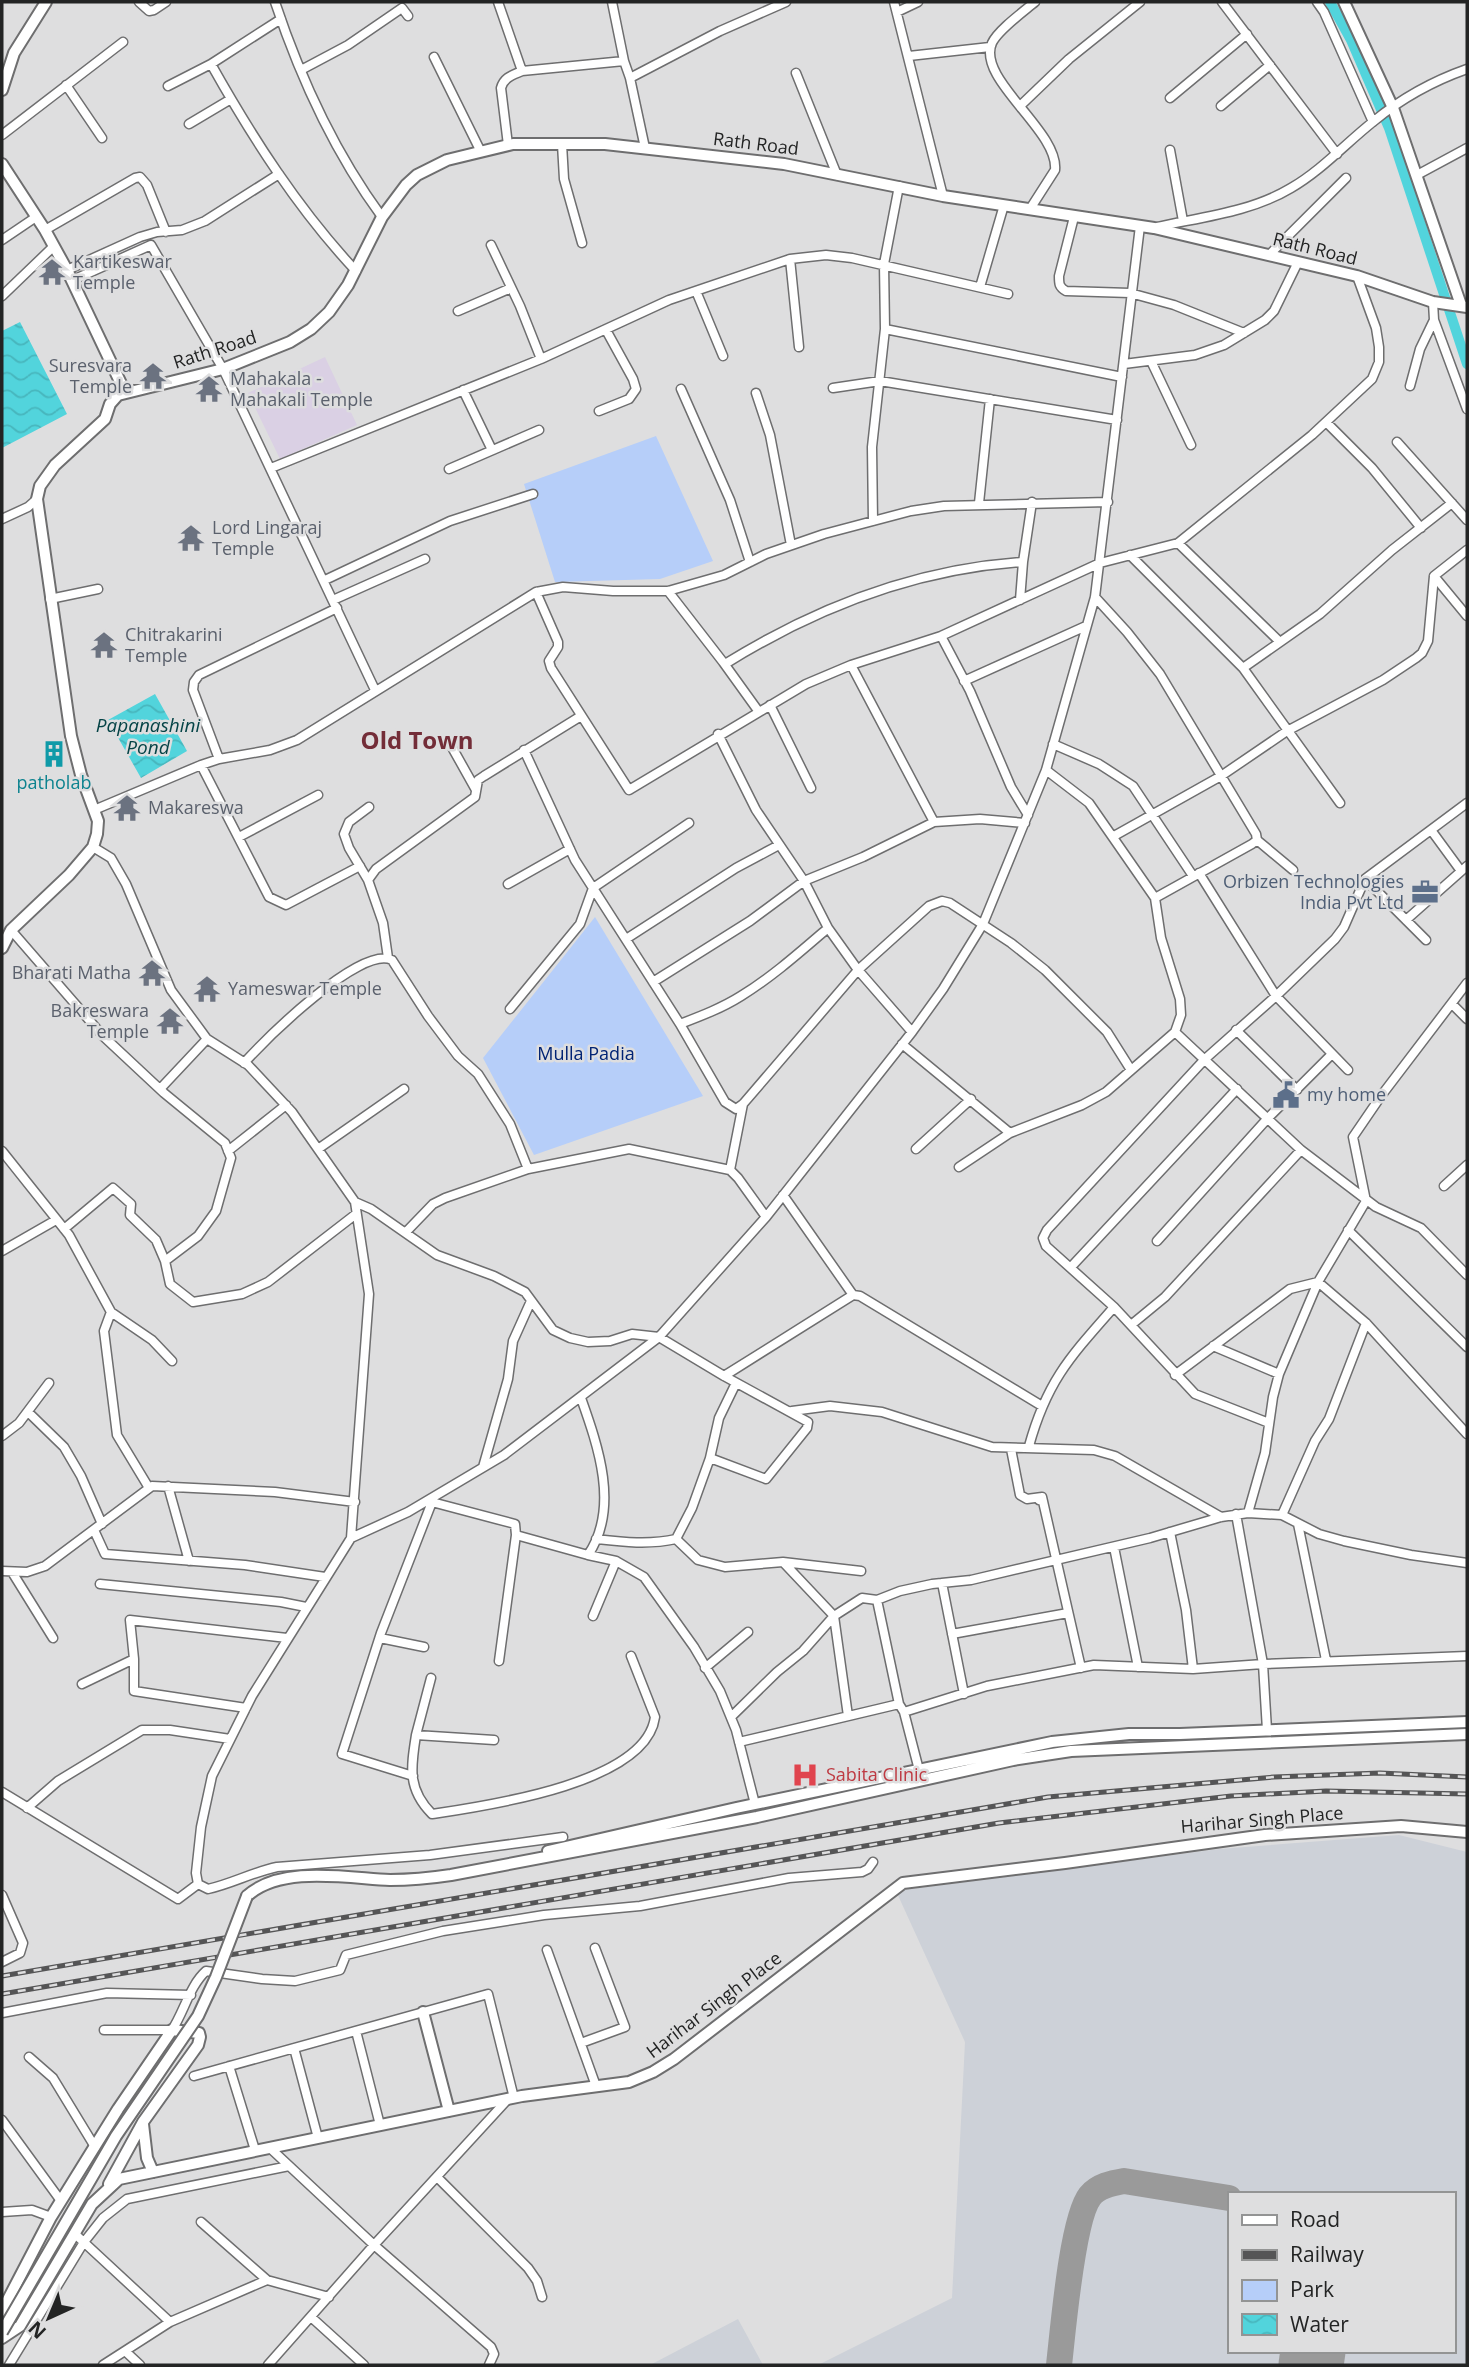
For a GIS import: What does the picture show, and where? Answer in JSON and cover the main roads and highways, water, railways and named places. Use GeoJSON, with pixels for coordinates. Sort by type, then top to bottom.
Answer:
{"type":"FeatureCollection","features":[{"type":"Feature","properties":{"kind":"water"},"geometry":{"type":"Polygon","coordinates":[[[20,322],[67,414],[2,448],[2,331],[20,322]]]}},
{"type":"Feature","properties":{"kind":"water","name":"Papanashini Pond"},"geometry":{"type":"Polygon","coordinates":[[[155,694],[187,751],[141,778],[108,720],[155,694]]]}},
{"type":"Feature","properties":{"kind":"waterway"},"geometry":{"type":"LineString","coordinates":[[1330,2],[1351,40],[1389,128],[1467,364]]}},
{"type":"Feature","properties":{"kind":"railway"},"geometry":{"type":"LineString","coordinates":[[2,1976],[1048,1797],[1274,1777],[1380,1773],[1467,1777]]}},
{"type":"Feature","properties":{"kind":"railway"},"geometry":{"type":"LineString","coordinates":[[2,1994],[999,1823],[1231,1796],[1326,1791],[1467,1794]]}},
{"type":"Feature","properties":{"kind":"place","name":"Kartikeswar Temple"},"geometry":{"type":"Point","coordinates":[52,272]}},
{"type":"Feature","properties":{"kind":"place","name":"Suresvara Temple"},"geometry":{"type":"Point","coordinates":[153,376]}},
{"type":"Feature","properties":{"kind":"place","name":"Mahakala - Mahakali Temple"},"geometry":{"type":"Point","coordinates":[209,389]}},
{"type":"Feature","properties":{"kind":"place","name":"Lord Lingaraj Temple"},"geometry":{"type":"Point","coordinates":[191,538]}},
{"type":"Feature","properties":{"kind":"place","name":"Chitrakarini Temple"},"geometry":{"type":"Point","coordinates":[104,645]}},
{"type":"Feature","properties":{"kind":"place","name":"patholab"},"geometry":{"type":"Point","coordinates":[54,754]}},
{"type":"Feature","properties":{"kind":"place","name":"Makareswa"},"geometry":{"type":"Point","coordinates":[127,808]}},
{"type":"Feature","properties":{"kind":"place","name":"Orbizen Technologies India Pvt Ltd"},"geometry":{"type":"Point","coordinates":[1425,892]}},
{"type":"Feature","properties":{"kind":"place","name":"Bharati Matha"},"geometry":{"type":"Point","coordinates":[152,973]}},
{"type":"Feature","properties":{"kind":"place","name":"Yameswar Temple"},"geometry":{"type":"Point","coordinates":[207,989]}},
{"type":"Feature","properties":{"kind":"place","name":"Bakreswara Temple"},"geometry":{"type":"Point","coordinates":[170,1021]}},
{"type":"Feature","properties":{"kind":"place","name":"my home"},"geometry":{"type":"Point","coordinates":[1286,1095]}},
{"type":"Feature","properties":{"kind":"place","name":"Sabita Clinic"},"geometry":{"type":"Point","coordinates":[805,1775]}},
{"type":"Feature","properties":{"kind":"district","name":"Old Town"},"geometry":{"type":"Point","coordinates":[417,741]}},
{"type":"Feature","properties":{"kind":"park label","name":"Mulla Padia"},"geometry":{"type":"Point","coordinates":[586,1054]}}]}
